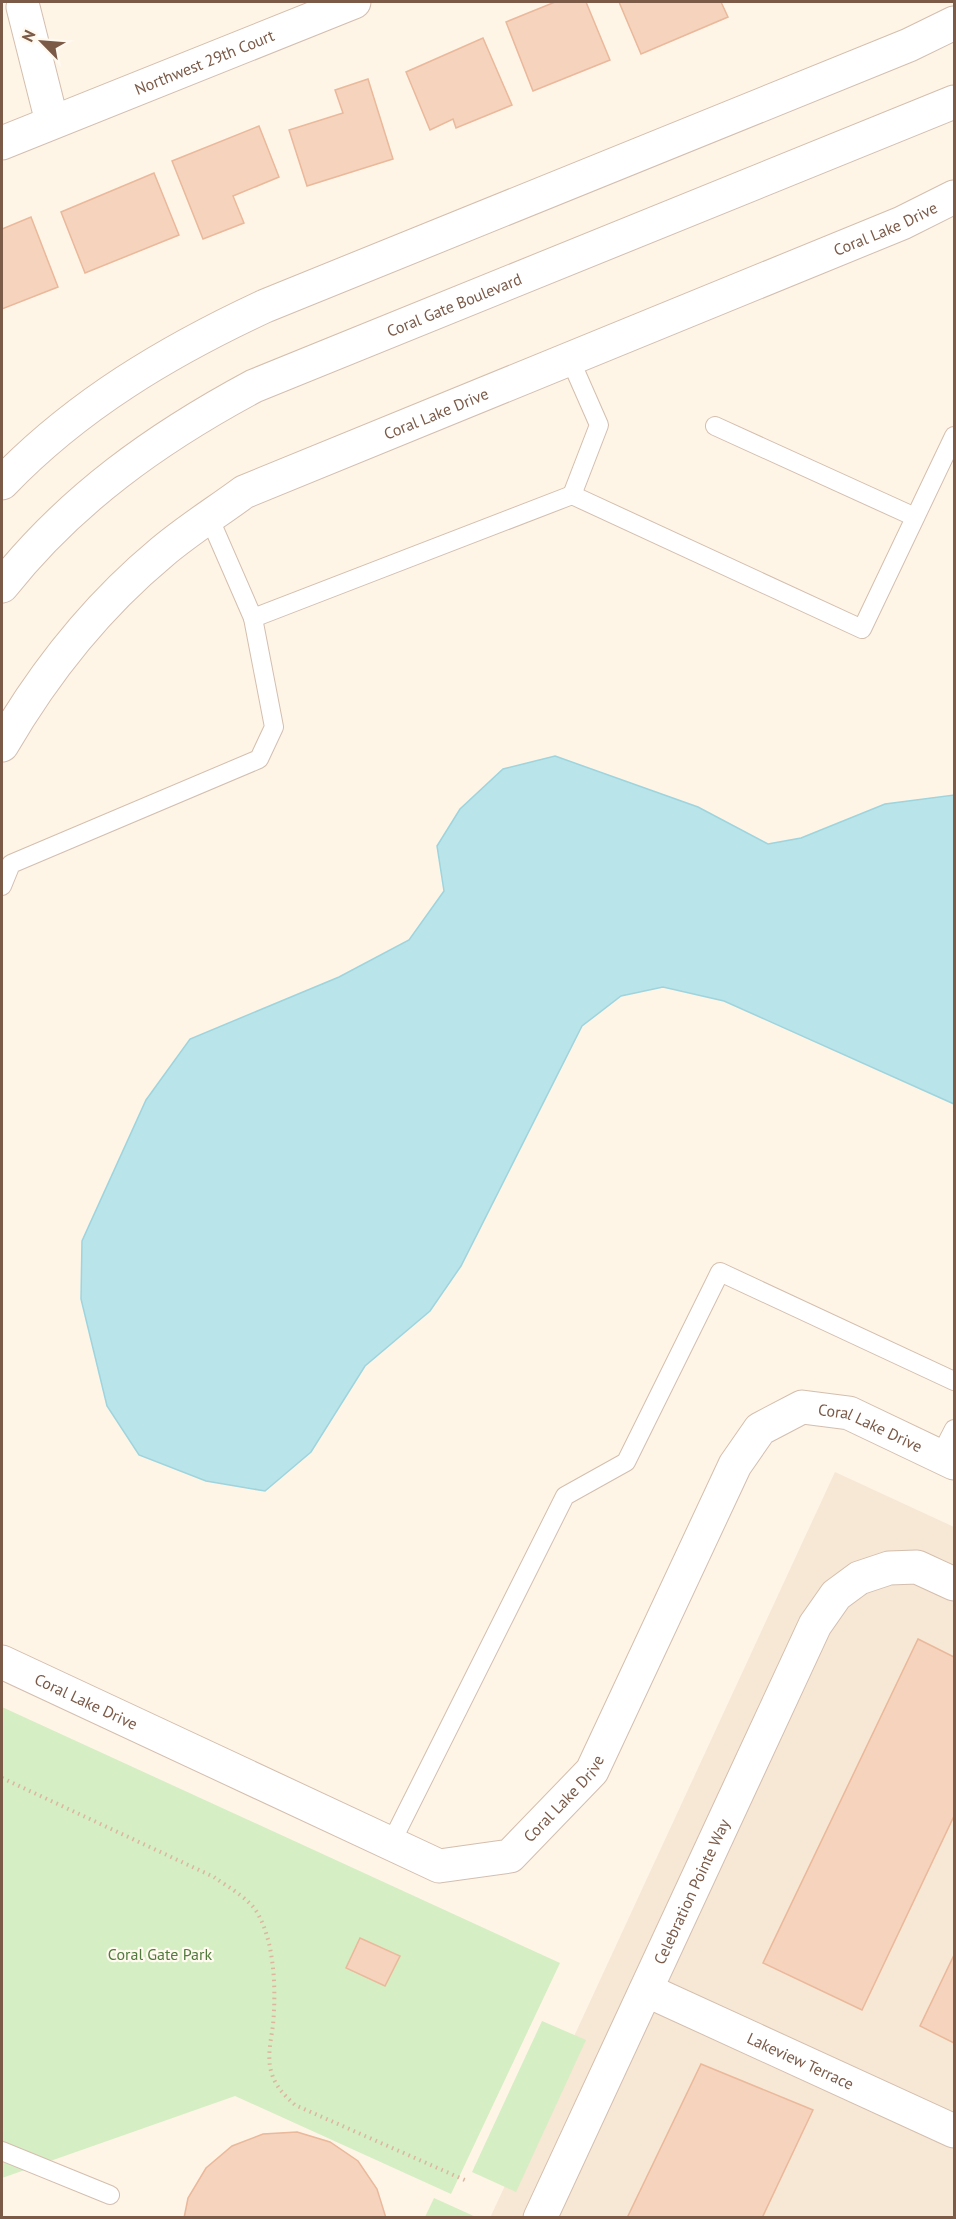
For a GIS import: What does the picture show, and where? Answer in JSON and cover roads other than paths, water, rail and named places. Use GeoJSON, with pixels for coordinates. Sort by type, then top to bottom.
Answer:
{"type":"FeatureCollection","features":[{"type":"Feature","properties":{"kind":"street","name":"Northwest 29th Court"},"geometry":{"type":"LineString","coordinates":[[2,143],[354,2]]}},
{"type":"Feature","properties":{"kind":"street"},"geometry":{"type":"LineString","coordinates":[[23,7],[52,122]]}},
{"type":"Feature","properties":{"kind":"street"},"geometry":{"type":"LineString","coordinates":[[2,483],[24,460],[98,399],[152,362],[207,333],[265,306],[909,45],[954,23]]}},
{"type":"Feature","properties":{"kind":"street","name":"Coral Gate Boulevard"},"geometry":{"type":"LineString","coordinates":[[2,586],[94,491],[144,450],[254,386],[954,102]]}},
{"type":"Feature","properties":{"kind":"street","name":"Coral Lake Drive"},"geometry":{"type":"LineString","coordinates":[[2,745],[28,700],[61,654],[112,597],[163,551],[244,492],[902,223],[954,197]]}},
{"type":"Feature","properties":{"kind":"street","name":"Coral Lake Drive"},"geometry":{"type":"LineString","coordinates":[[2,1662],[439,1866],[510,1856],[592,1771],[735,1465],[760,1429],[802,1407],[849,1413],[950,1449]]}},
{"type":"Feature","properties":{"kind":"street","name":"Celebration Pointe Way"},"geometry":{"type":"LineString","coordinates":[[540,2217],[815,1625],[836,1595],[859,1578],[889,1568],[917,1567],[954,1584]]}},
{"type":"Feature","properties":{"kind":"street","name":"Lakeview Terrace"},"geometry":{"type":"LineString","coordinates":[[646,1990],[954,2131]]}},
{"type":"Feature","properties":{"kind":"lane"},"geometry":{"type":"LineString","coordinates":[[570,359],[599,425],[572,495]]}},
{"type":"Feature","properties":{"kind":"lane"},"geometry":{"type":"LineString","coordinates":[[715,426],[915,518]]}},
{"type":"Feature","properties":{"kind":"lane"},"geometry":{"type":"LineString","coordinates":[[253,618],[572,495],[862,629],[954,436]]}},
{"type":"Feature","properties":{"kind":"lane"},"geometry":{"type":"LineString","coordinates":[[2,886],[11,864],[259,759],[274,727],[253,618],[210,517]]}},
{"type":"Feature","properties":{"kind":"lane"},"geometry":{"type":"LineString","coordinates":[[391,1843],[565,1496],[626,1462],[720,1272],[954,1381]]}},
{"type":"Feature","properties":{"kind":"lane"},"geometry":{"type":"LineString","coordinates":[[2,2151],[110,2194]]}},
{"type":"Feature","properties":{"kind":"water"},"geometry":{"type":"Polygon","coordinates":[[[555,756],[698,807],[768,844],[801,838],[885,804],[954,795],[954,1104],[724,1001],[663,987],[621,996],[582,1026],[461,1266],[430,1311],[365,1366],[311,1452],[265,1491],[206,1481],[139,1455],[107,1406],[81,1299],[82,1241],[146,1100],[190,1039],[339,977],[409,940],[444,891],[437,846],[460,809],[503,769],[555,756]]]}},
{"type":"Feature","properties":{"kind":"park label","name":"Coral Gate Park"},"geometry":{"type":"Point","coordinates":[160,1954]}}]}
